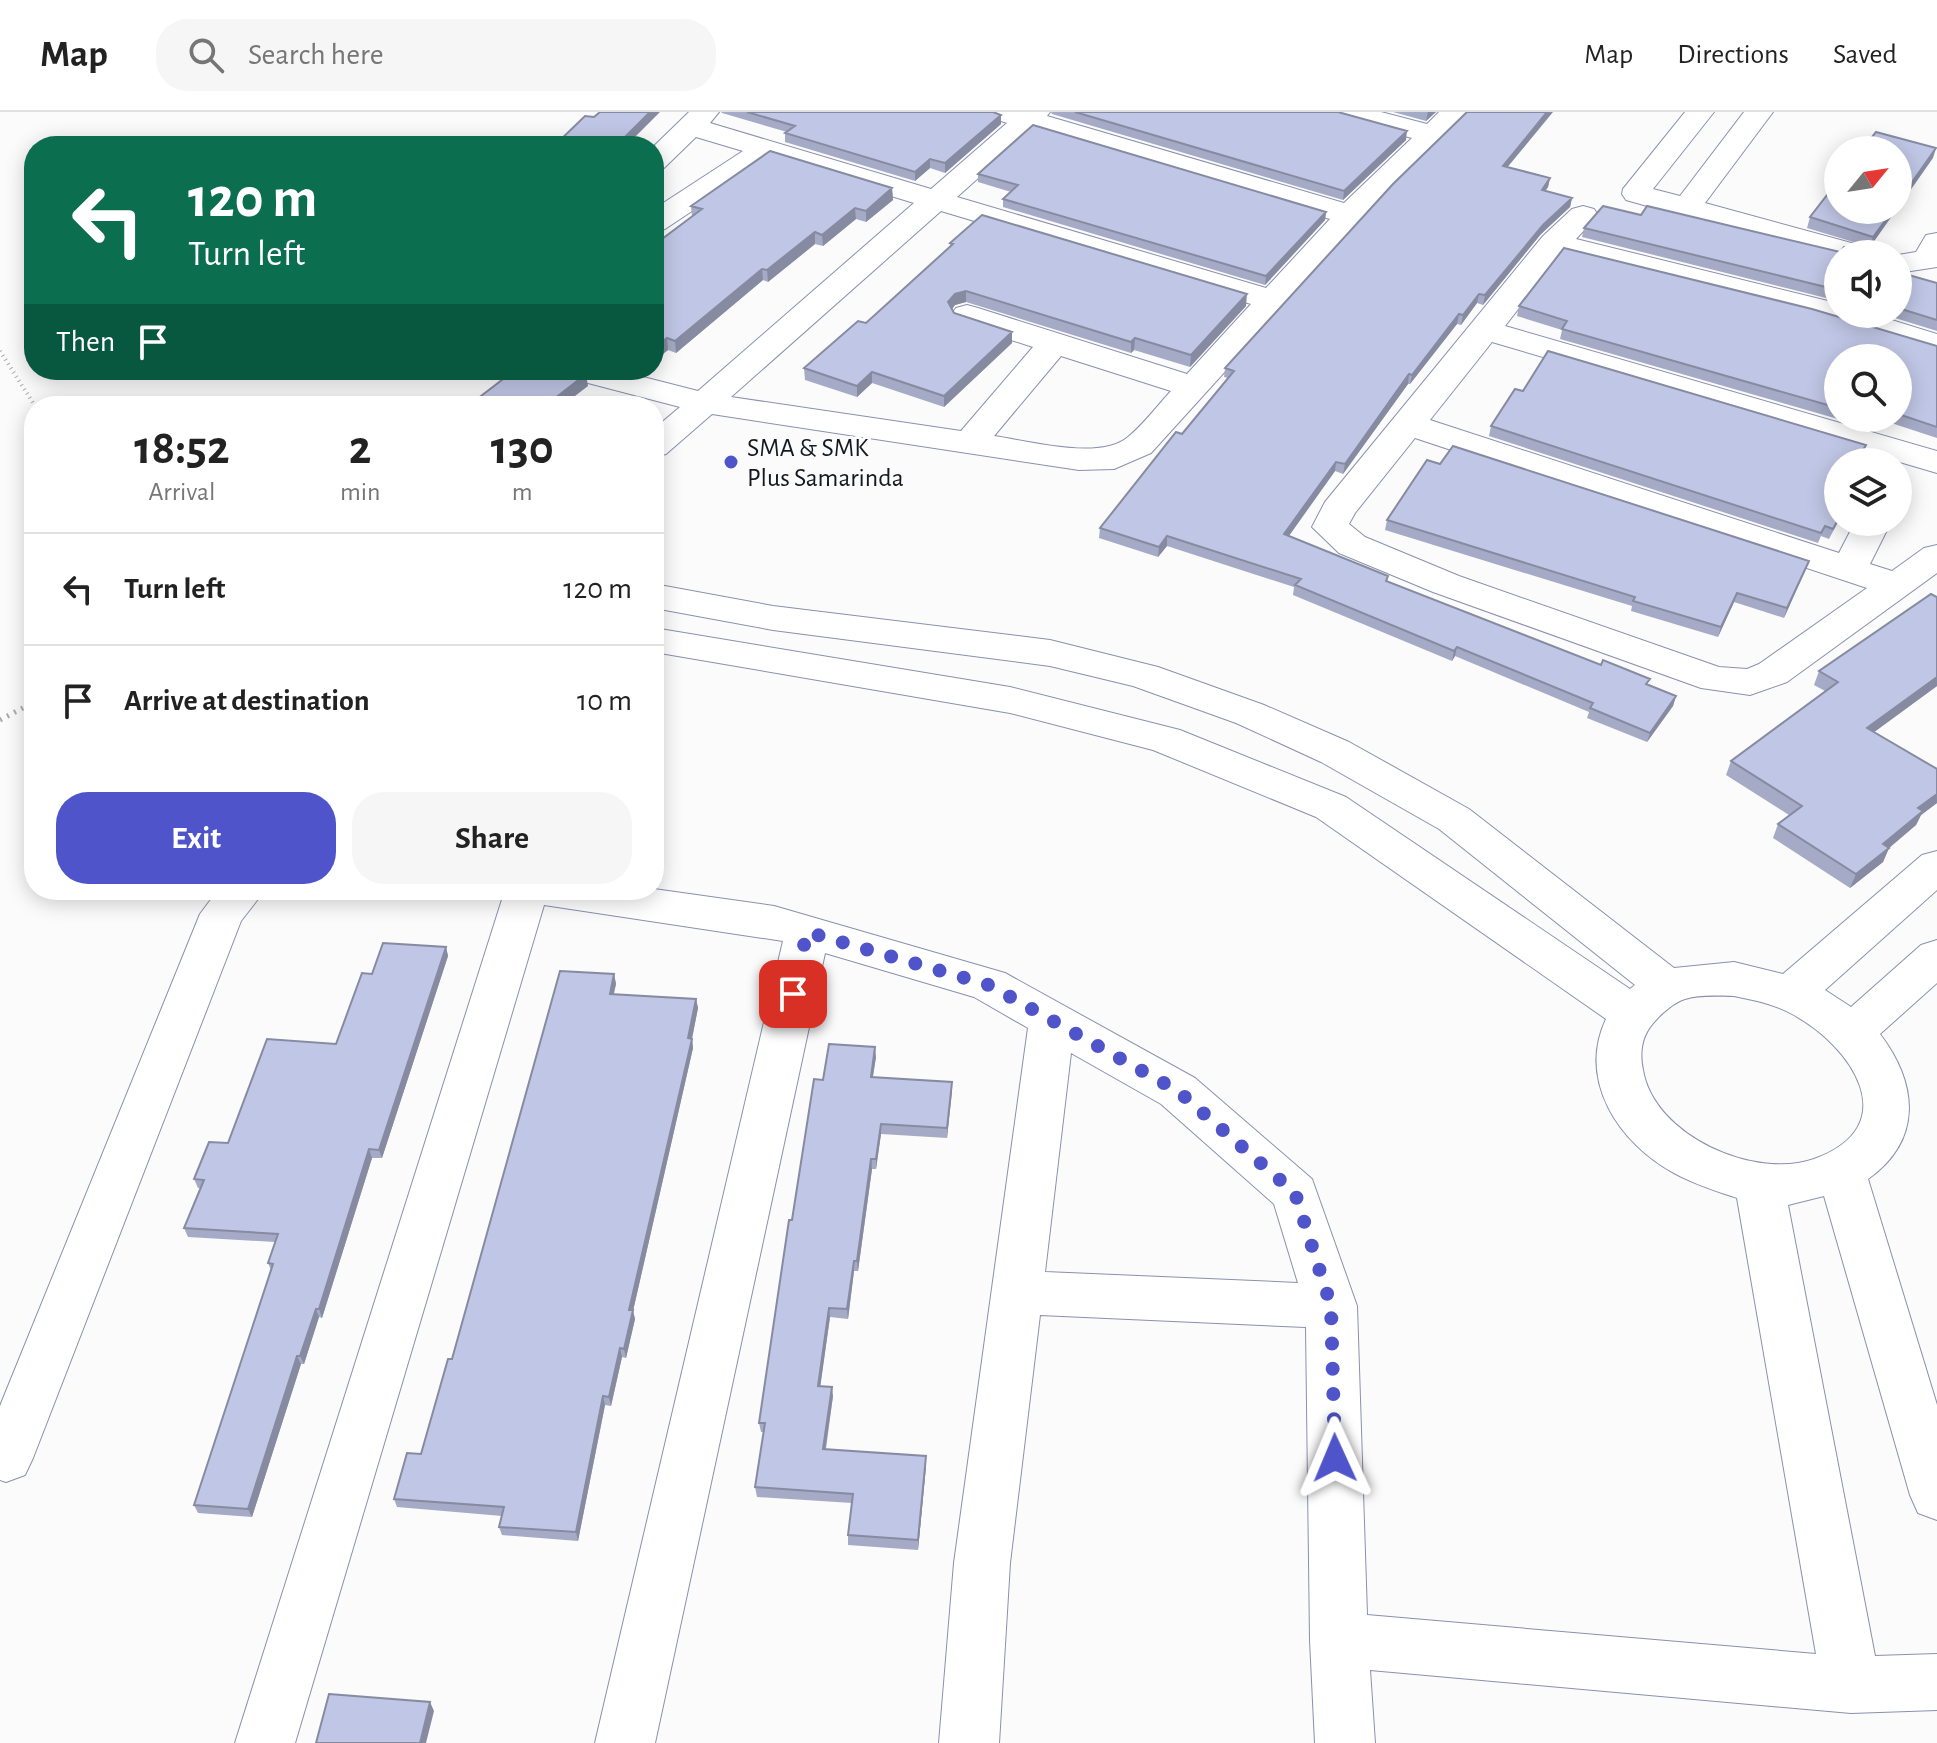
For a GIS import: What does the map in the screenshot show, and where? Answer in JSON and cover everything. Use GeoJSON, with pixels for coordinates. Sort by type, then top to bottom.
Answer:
{"type":"FeatureCollection","features":[{"type":"Feature","properties":{"kind":"street"},"geometry":{"type":"LineString","coordinates":[[1348,112],[1444,123]]}},
{"type":"Feature","properties":{"kind":"street"},"geometry":{"type":"LineString","coordinates":[[1700,112],[1637,194],[1685,210],[1824,246]]}},
{"type":"Feature","properties":{"kind":"street"},"geometry":{"type":"LineString","coordinates":[[1685,210],[1759,112]]}},
{"type":"Feature","properties":{"kind":"street"},"geometry":{"type":"LineString","coordinates":[[664,438],[940,199],[1022,114],[1351,215]]}},
{"type":"Feature","properties":{"kind":"street"},"geometry":{"type":"LineString","coordinates":[[664,152],[698,119],[767,148],[1274,301]]}},
{"type":"Feature","properties":{"kind":"street"},"geometry":{"type":"LineString","coordinates":[[664,400],[705,403],[1079,459],[1114,458],[1139,446],[1351,215],[1444,123]]}},
{"type":"Feature","properties":{"kind":"street"},"geometry":{"type":"LineString","coordinates":[[664,216],[767,148]]}},
{"type":"Feature","properties":{"kind":"street"},"geometry":{"type":"LineString","coordinates":[[1583,215],[1554,243],[1338,510],[1330,527],[1352,545],[1446,584],[1715,679],[1750,682],[1773,673],[1937,556]]}},
{"type":"Feature","properties":{"kind":"street"},"geometry":{"type":"LineString","coordinates":[[1912,262],[1927,260],[1937,242]]}},
{"type":"Feature","properties":{"kind":"street"},"geometry":{"type":"LineString","coordinates":[[1554,243],[1821,309],[1937,344]]}},
{"type":"Feature","properties":{"kind":"street"},"geometry":{"type":"LineString","coordinates":[[967,315],[1194,387]]}},
{"type":"Feature","properties":{"kind":"street"},"geometry":{"type":"LineString","coordinates":[[1485,330],[1918,466]]}},
{"type":"Feature","properties":{"kind":"street"},"geometry":{"type":"LineString","coordinates":[[969,443],[1054,343]]}},
{"type":"Feature","properties":{"kind":"street"},"geometry":{"type":"LineString","coordinates":[[605,380],[650,396]]}},
{"type":"Feature","properties":{"kind":"street"},"geometry":{"type":"LineString","coordinates":[[1408,424],[1894,584]]}},
{"type":"Feature","properties":{"kind":"street"},"geometry":{"type":"LineString","coordinates":[[1850,567],[1866,536]]}},
{"type":"Feature","properties":{"kind":"street"},"geometry":{"type":"LineString","coordinates":[[664,598],[773,618],[1050,653],[1144,676],[1250,714],[1335,752],[1454,819],[1668,987]]}},
{"type":"Feature","properties":{"kind":"street"},"geometry":{"type":"LineString","coordinates":[[664,642],[1010,700],[1166,740],[1331,807],[1631,1013]]}},
{"type":"Feature","properties":{"kind":"street"},"geometry":{"type":"LineString","coordinates":[[1790,994],[1937,866]]}},
{"type":"Feature","properties":{"kind":"street"},"geometry":{"type":"LineString","coordinates":[[6,1458],[222,914],[234,900]]}},
{"type":"Feature","properties":{"kind":"street"},"geometry":{"type":"LineString","coordinates":[[265,1743],[524,900]]}},
{"type":"Feature","properties":{"kind":"street"},"geometry":{"type":"LineString","coordinates":[[618,900],[774,922],[989,985],[1178,1091],[1295,1193],[1331,1306],[1339,1640],[1345,1743]]}},
{"type":"Feature","properties":{"kind":"street"},"geometry":{"type":"LineString","coordinates":[[625,1743],[807,932]]}},
{"type":"Feature","properties":{"kind":"street"},"geometry":{"type":"LineString","coordinates":[[1852,1033],[1937,957]]}},
{"type":"Feature","properties":{"kind":"street"},"geometry":{"type":"LineString","coordinates":[[1734,979],[1777,988],[1817,1006],[1852,1033],[1876,1064],[1887,1098],[1883,1131],[1866,1158],[1841,1171],[1792,1185],[1759,1182],[1700,1164],[1661,1139],[1633,1108],[1618,1074],[1617,1041],[1631,1013],[1668,987],[1692,981],[1734,979]]}},
{"type":"Feature","properties":{"kind":"street"},"geometry":{"type":"LineString","coordinates":[[969,1743],[982,1563],[1052,1020]]}},
{"type":"Feature","properties":{"kind":"street"},"geometry":{"type":"LineString","coordinates":[[1841,1171],[1937,1495]]}},
{"type":"Feature","properties":{"kind":"street"},"geometry":{"type":"LineString","coordinates":[[1759,1182],[1851,1685]]}},
{"type":"Feature","properties":{"kind":"street"},"geometry":{"type":"LineString","coordinates":[[1017,1292],[1331,1306]]}},
{"type":"Feature","properties":{"kind":"street"},"geometry":{"type":"LineString","coordinates":[[1339,1640],[1851,1685],[1937,1682]]}},
{"type":"Feature","properties":{"kind":"path"},"geometry":{"type":"LineString","coordinates":[[0,351],[29,396]]}},
{"type":"Feature","properties":{"kind":"path"},"geometry":{"type":"LineString","coordinates":[[0,720],[24,707]]}},
{"type":"Feature","properties":{"kind":"building"},"geometry":{"type":"Polygon","coordinates":[[[600,112],[650,112],[626,136],[564,136],[585,116],[594,117],[600,112]]]}},
{"type":"Feature","properties":{"kind":"building"},"geometry":{"type":"Polygon","coordinates":[[[747,112],[993,112],[1001,115],[945,163],[930,159],[915,172],[785,133],[795,126],[747,112]]]}},
{"type":"Feature","properties":{"kind":"building"},"geometry":{"type":"Polygon","coordinates":[[[1075,112],[1338,112],[1407,131],[1344,191],[1075,112]]]}},
{"type":"Feature","properties":{"kind":"building"},"geometry":{"type":"Polygon","coordinates":[[[1467,112],[1547,112],[1503,166],[1550,178],[1542,190],[1572,198],[1543,225],[1485,295],[1479,294],[1463,315],[1459,314],[1412,375],[1409,374],[1345,464],[1336,462],[1284,534],[1388,576],[1386,581],[1601,665],[1603,660],[1650,679],[1646,684],[1676,696],[1650,733],[1590,708],[1593,703],[1457,647],[1454,651],[1295,585],[1301,579],[1167,536],[1159,547],[1100,528],[1176,432],[1182,434],[1234,371],[1225,368],[1393,184],[1467,112]]]}},
{"type":"Feature","properties":{"kind":"building"},"geometry":{"type":"Polygon","coordinates":[[[1033,125],[1326,212],[1266,276],[1003,199],[1018,185],[978,174],[1033,125]]]}},
{"type":"Feature","properties":{"kind":"building"},"geometry":{"type":"Polygon","coordinates":[[[1912,142],[1936,148],[1912,182],[1912,142]]]}},
{"type":"Feature","properties":{"kind":"building"},"geometry":{"type":"Polygon","coordinates":[[[770,151],[892,188],[866,211],[855,208],[822,235],[815,232],[767,270],[762,269],[675,341],[667,338],[664,340],[664,238],[702,209],[691,206],[770,151]]]}},
{"type":"Feature","properties":{"kind":"building"},"geometry":{"type":"Polygon","coordinates":[[[1824,199],[1824,221],[1810,217],[1824,199]]]}},
{"type":"Feature","properties":{"kind":"building"},"geometry":{"type":"Polygon","coordinates":[[[1603,206],[1641,215],[1647,206],[1824,248],[1824,287],[1584,228],[1603,206]]]}},
{"type":"Feature","properties":{"kind":"building"},"geometry":{"type":"Polygon","coordinates":[[[982,215],[1247,294],[1191,355],[1135,338],[1131,342],[966,291],[955,294],[948,302],[954,313],[1012,332],[944,396],[872,372],[857,386],[804,368],[858,321],[866,323],[982,215]]]}},
{"type":"Feature","properties":{"kind":"building"},"geometry":{"type":"Polygon","coordinates":[[[1832,224],[1883,224],[1873,237],[1832,224]]]}},
{"type":"Feature","properties":{"kind":"building"},"geometry":{"type":"Polygon","coordinates":[[[1564,248],[1812,309],[1824,313],[1824,328],[1876,328],[1937,346],[1937,427],[1912,419],[1912,344],[1824,344],[1824,404],[1562,329],[1567,321],[1519,306],[1564,248]]]}},
{"type":"Feature","properties":{"kind":"building"},"geometry":{"type":"Polygon","coordinates":[[[1912,276],[1937,283],[1937,320],[1912,312],[1912,276]]]}},
{"type":"Feature","properties":{"kind":"building"},"geometry":{"type":"Polygon","coordinates":[[[1548,351],[1866,445],[1864,448],[1824,448],[1824,528],[1821,533],[1491,426],[1515,389],[1523,391],[1548,351]]]}},
{"type":"Feature","properties":{"kind":"building"},"geometry":{"type":"Polygon","coordinates":[[[502,380],[578,380],[558,396],[481,396],[502,380]]]}},
{"type":"Feature","properties":{"kind":"building"},"geometry":{"type":"Polygon","coordinates":[[[1453,446],[1809,561],[1787,608],[1737,593],[1721,627],[1387,520],[1427,460],[1440,464],[1453,446]]]}},
{"type":"Feature","properties":{"kind":"building"},"geometry":{"type":"Polygon","coordinates":[[[1931,594],[1937,597],[1937,677],[1867,728],[1937,769],[1937,794],[1918,808],[1923,811],[1883,844],[1889,848],[1856,874],[1778,824],[1802,806],[1731,761],[1838,682],[1819,671],[1931,594]]]}},
{"type":"Feature","properties":{"kind":"building"},"geometry":{"type":"Polygon","coordinates":[[[383,943],[446,947],[379,1150],[369,1149],[319,1309],[316,1309],[300,1356],[297,1356],[248,1509],[194,1505],[273,1264],[268,1263],[278,1234],[184,1228],[204,1180],[194,1179],[209,1142],[228,1143],[267,1039],[336,1044],[362,973],[372,974],[383,943]]]}},
{"type":"Feature","properties":{"kind":"building"},"geometry":{"type":"Polygon","coordinates":[[[560,971],[614,974],[610,994],[696,999],[688,1038],[692,1039],[629,1310],[633,1310],[624,1349],[620,1348],[609,1397],[603,1396],[576,1532],[499,1527],[504,1507],[394,1499],[407,1453],[421,1454],[448,1359],[452,1359],[560,971]]]}},
{"type":"Feature","properties":{"kind":"building"},"geometry":{"type":"Polygon","coordinates":[[[829,1044],[875,1047],[871,1077],[952,1082],[947,1128],[881,1124],[876,1159],[871,1159],[847,1309],[829,1308],[818,1386],[832,1387],[823,1449],[926,1456],[918,1540],[848,1535],[853,1494],[755,1487],[765,1423],[759,1423],[789,1220],[792,1220],[814,1079],[823,1080],[829,1044]]]}},
{"type":"Feature","properties":{"kind":"building"},"geometry":{"type":"Polygon","coordinates":[[[329,1694],[430,1702],[420,1743],[316,1743],[329,1694]]]}},
{"type":"Feature","properties":{"kind":"place","name":"SMA & SMK Plus Samarinda"},"geometry":{"type":"Point","coordinates":[731,462]}},
{"type":"Feature","properties":{"kind":"route"},"geometry":{"type":"LineString","coordinates":[[793,994],[807,932],[989,985],[1178,1091],[1295,1193],[1331,1306],[1335,1458]]}}]}
